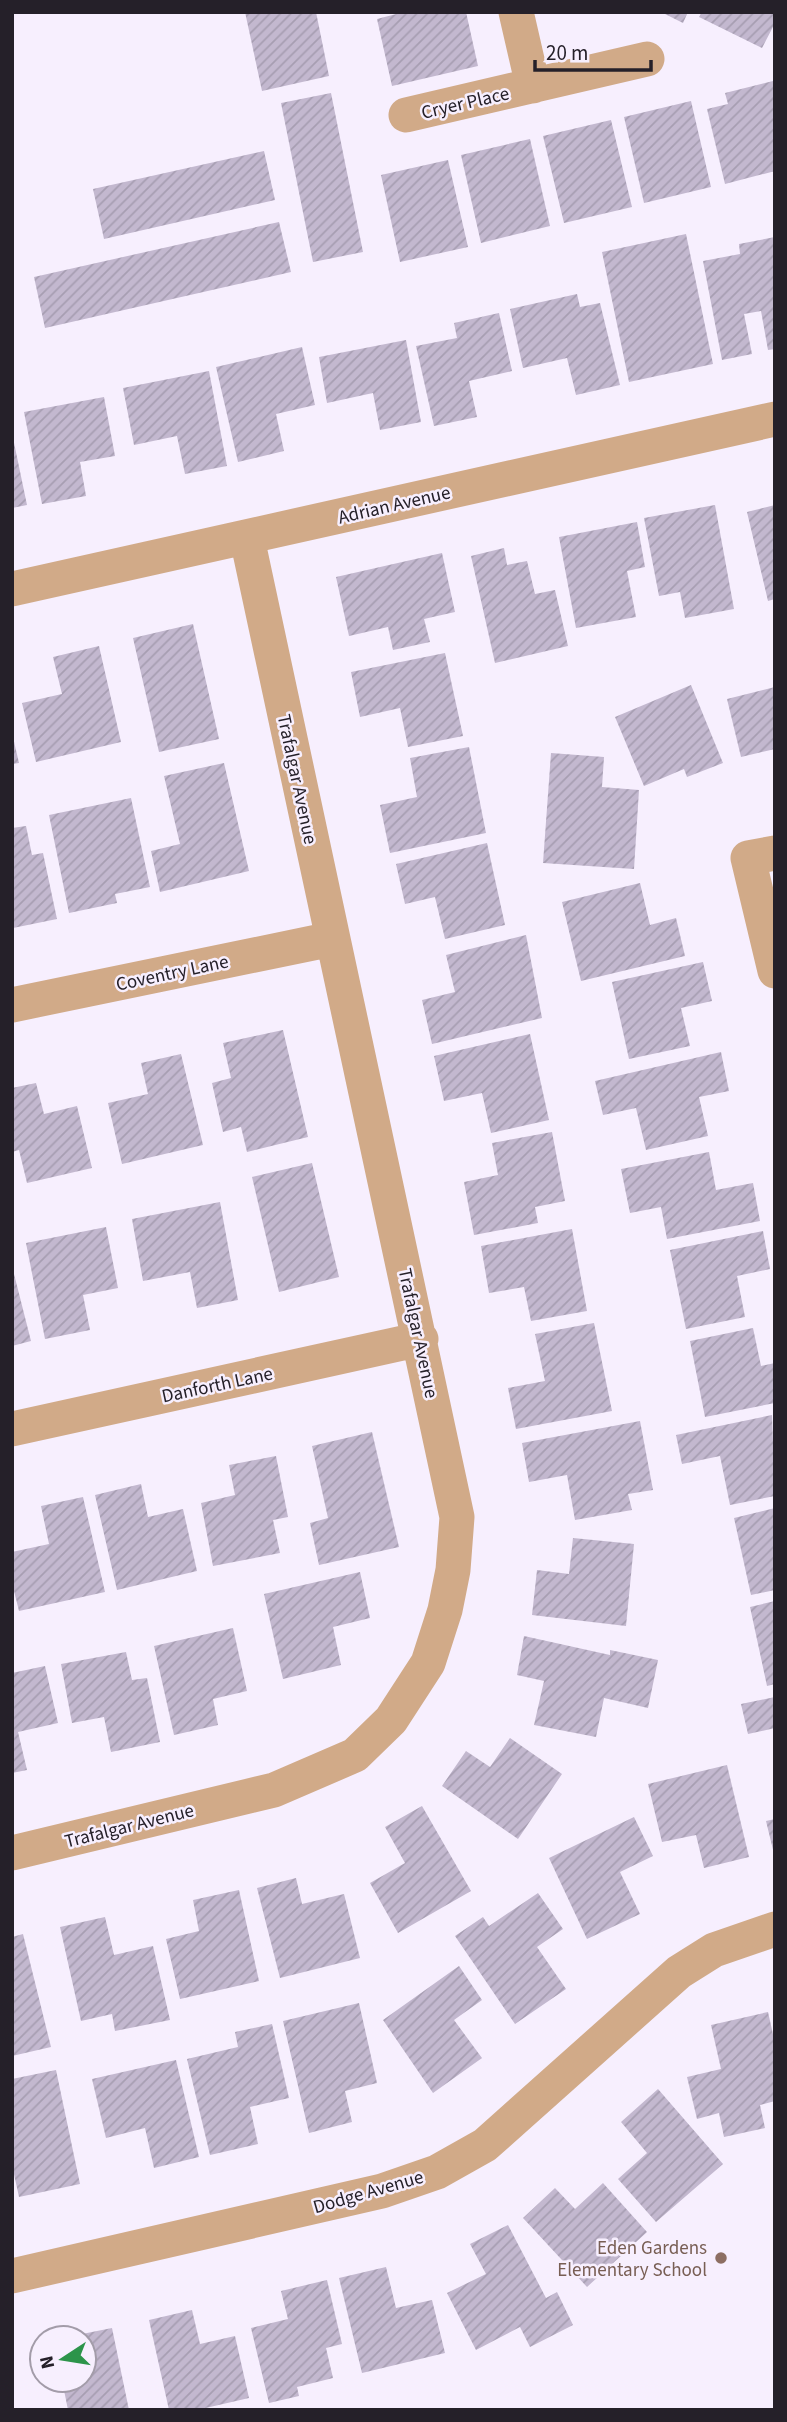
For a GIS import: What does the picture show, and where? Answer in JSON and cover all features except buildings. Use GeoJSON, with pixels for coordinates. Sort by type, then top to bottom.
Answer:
{"type":"FeatureCollection","features":[{"type":"Feature","properties":{"kind":"street"},"geometry":{"type":"LineString","coordinates":[[516,12],[533,86]]}},
{"type":"Feature","properties":{"kind":"street","name":"Cryer Place"},"geometry":{"type":"LineString","coordinates":[[406,115],[647,59]]}},
{"type":"Feature","properties":{"kind":"street","name":"Adrian Avenue"},"geometry":{"type":"LineString","coordinates":[[12,589],[775,419]]}},
{"type":"Feature","properties":{"kind":"street","name":"Trafalgar Avenue"},"geometry":{"type":"LineString","coordinates":[[12,1853],[274,1790],[355,1755],[391,1720],[428,1663],[445,1610],[454,1557],[457,1517],[421,1339],[247,538]]}},
{"type":"Feature","properties":{"kind":"street"},"geometry":{"type":"LineString","coordinates":[[775,853],[748,859],[775,971]]}},
{"type":"Feature","properties":{"kind":"street","name":"Coventry Lane"},"geometry":{"type":"LineString","coordinates":[[12,1005],[332,939]]}},
{"type":"Feature","properties":{"kind":"street","name":"Danforth Lane"},"geometry":{"type":"LineString","coordinates":[[12,1429],[421,1339]]}},
{"type":"Feature","properties":{"kind":"street","name":"Dodge Avenue"},"geometry":{"type":"LineString","coordinates":[[12,2276],[382,2191],[437,2172],[485,2145],[679,1972],[714,1950],[775,1928]]}},
{"type":"Feature","properties":{"kind":"place","name":"Eden Gardens Elementary School"},"geometry":{"type":"Point","coordinates":[721,2258]}}]}
